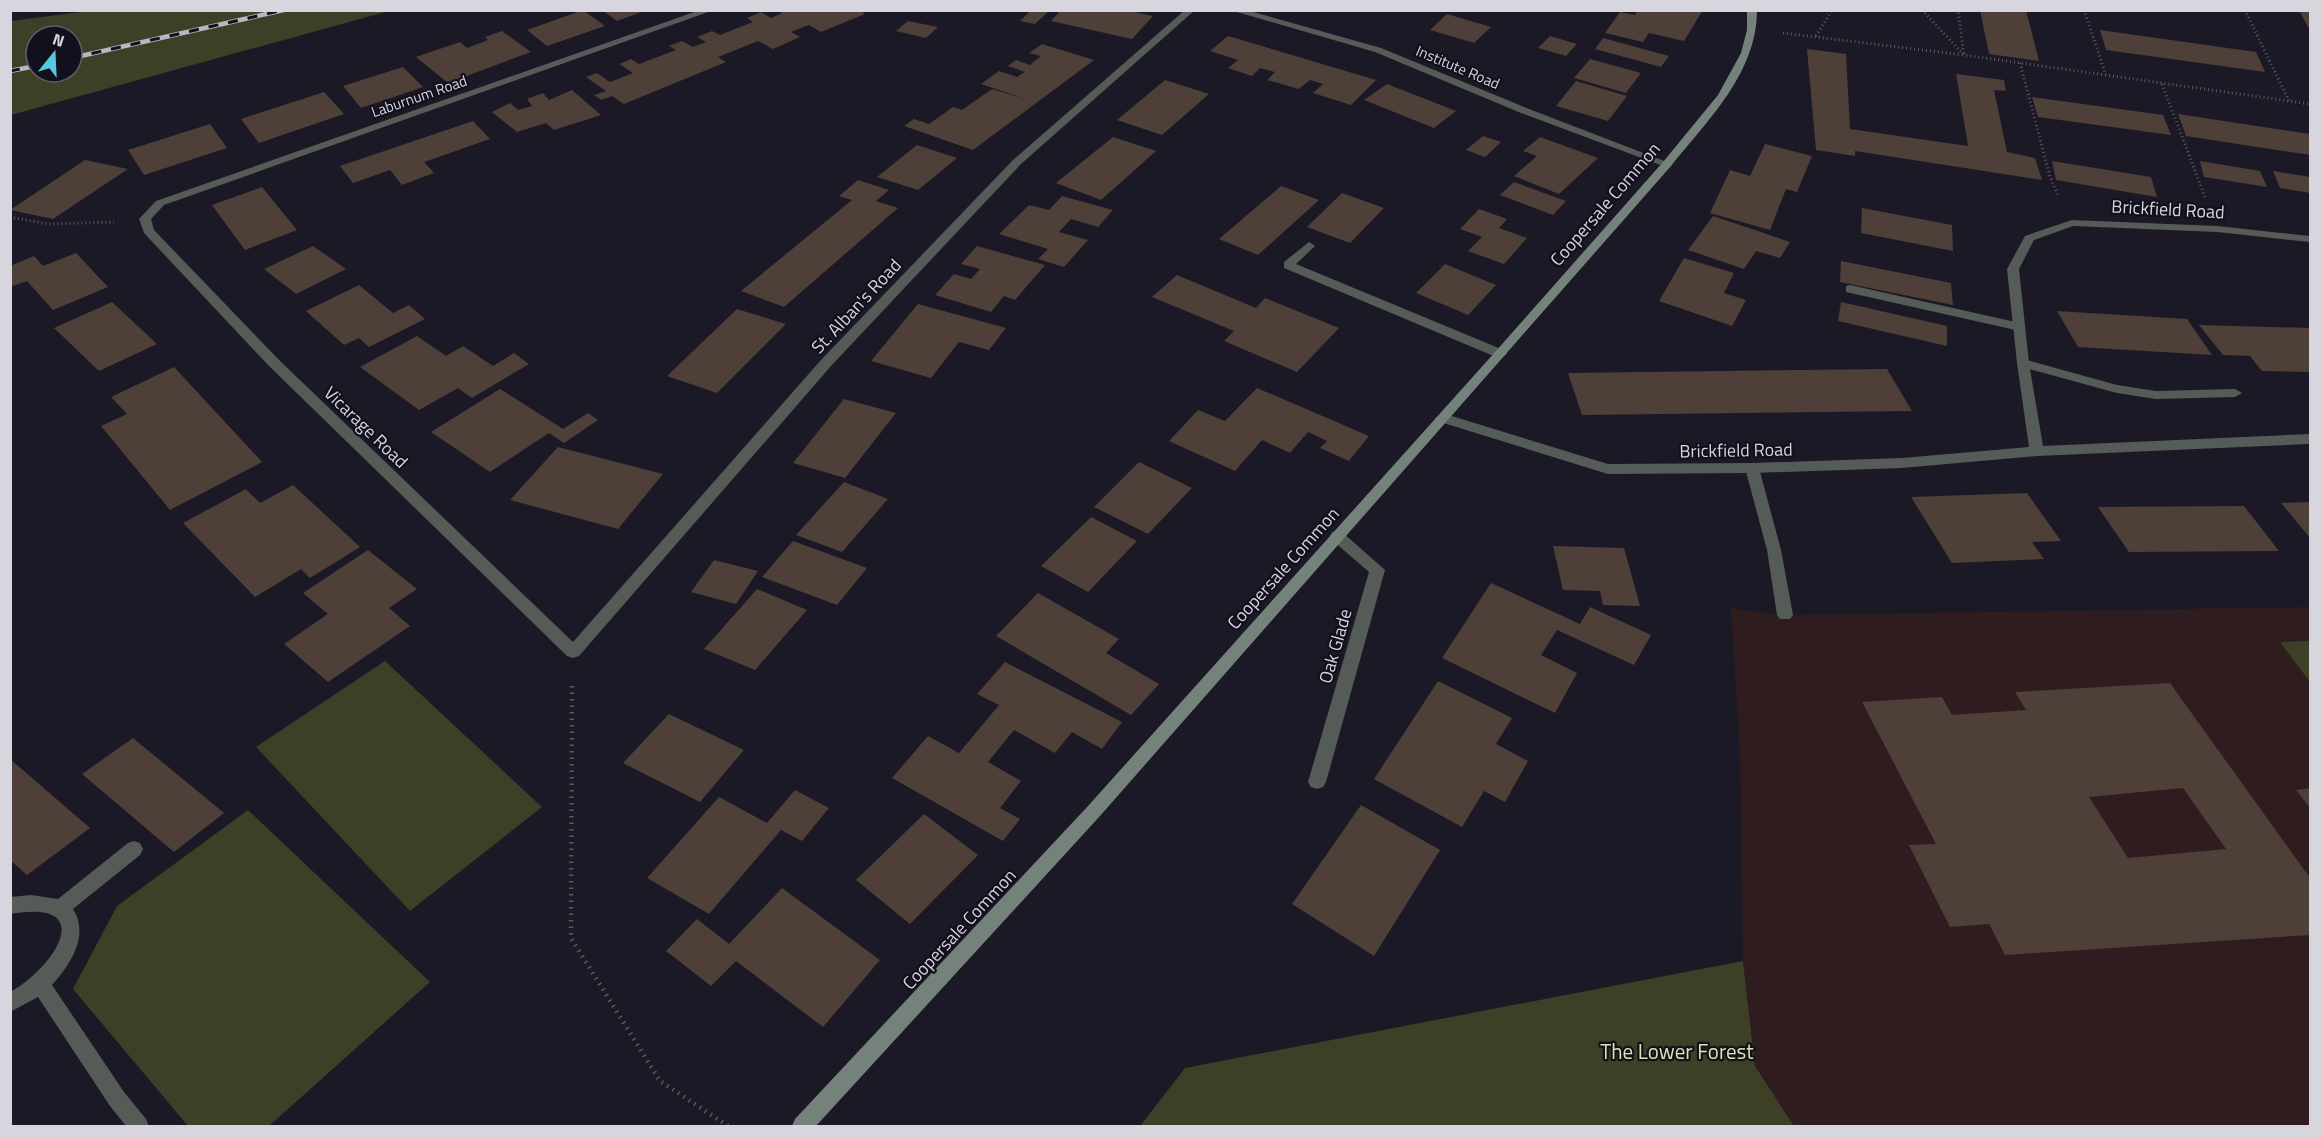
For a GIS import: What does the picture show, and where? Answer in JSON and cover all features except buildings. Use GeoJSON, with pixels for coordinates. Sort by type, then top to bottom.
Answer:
{"type":"FeatureCollection","features":[{"type":"Feature","properties":{"kind":"street","name":"Laburnum Road"},"geometry":{"type":"LineString","coordinates":[[145,219],[160,202],[710,10]]}},
{"type":"Feature","properties":{"kind":"street","name":"St. Alban's Road"},"geometry":{"type":"LineString","coordinates":[[573,652],[826,363],[1017,162],[1191,10]]}},
{"type":"Feature","properties":{"kind":"street","name":"Institute Road"},"geometry":{"type":"LineString","coordinates":[[1234,10],[1378,50],[1525,111],[1667,164]]}},
{"type":"Feature","properties":{"kind":"street","name":"Coopersale Common"},"geometry":{"type":"LineString","coordinates":[[802,1126],[1094,811],[1667,164],[1722,96],[1746,53],[1752,30],[1752,10]]}},
{"type":"Feature","properties":{"kind":"street","name":"Vicarage Road"},"geometry":{"type":"LineString","coordinates":[[145,219],[148,231],[273,362],[573,652]]}},
{"type":"Feature","properties":{"kind":"street","name":"Brickfield Road"},"geometry":{"type":"LineString","coordinates":[[2037,451],[2023,363],[2013,269],[2029,238],[2072,223],[2217,229],[2310,238]]}},
{"type":"Feature","properties":{"kind":"street"},"geometry":{"type":"LineString","coordinates":[[1310,246],[1288,265],[1501,354]]}},
{"type":"Feature","properties":{"kind":"street"},"geometry":{"type":"LineString","coordinates":[[1850,289],[2020,327]]}},
{"type":"Feature","properties":{"kind":"street"},"geometry":{"type":"LineString","coordinates":[[2023,363],[2117,389],[2156,395],[2235,393]]}},
{"type":"Feature","properties":{"kind":"street","name":"Brickfield Road"},"geometry":{"type":"LineString","coordinates":[[1442,418],[1608,469],[1752,468],[1902,463],[2037,451],[2310,439]]}},
{"type":"Feature","properties":{"kind":"street"},"geometry":{"type":"LineString","coordinates":[[1752,468],[1774,550],[1785,615]]}},
{"type":"Feature","properties":{"kind":"street","name":"Oak Glade"},"geometry":{"type":"LineString","coordinates":[[1317,782],[1377,570],[1337,537]]}},
{"type":"Feature","properties":{"kind":"street"},"geometry":{"type":"LineString","coordinates":[[61,908],[134,849]]}},
{"type":"Feature","properties":{"kind":"street"},"geometry":{"type":"LineString","coordinates":[[10,906],[26,902],[46,903],[61,908],[70,921],[70,938],[58,963],[40,984],[10,1003]]}},
{"type":"Feature","properties":{"kind":"street"},"geometry":{"type":"LineString","coordinates":[[40,984],[117,1100],[139,1126]]}},
{"type":"Feature","properties":{"kind":"path"},"geometry":{"type":"LineString","coordinates":[[1816,36],[1832,10]]}},
{"type":"Feature","properties":{"kind":"path"},"geometry":{"type":"LineString","coordinates":[[1922,10],[1964,55]]}},
{"type":"Feature","properties":{"kind":"path"},"geometry":{"type":"LineString","coordinates":[[1958,10],[1964,55]]}},
{"type":"Feature","properties":{"kind":"path"},"geometry":{"type":"LineString","coordinates":[[2084,10],[2106,75]]}},
{"type":"Feature","properties":{"kind":"path"},"geometry":{"type":"LineString","coordinates":[[2245,10],[2290,101]]}},
{"type":"Feature","properties":{"kind":"path"},"geometry":{"type":"LineString","coordinates":[[1752,30],[1964,55],[2310,104]]}},
{"type":"Feature","properties":{"kind":"path"},"geometry":{"type":"LineString","coordinates":[[2020,63],[2050,177],[2072,223]]}},
{"type":"Feature","properties":{"kind":"path"},"geometry":{"type":"LineString","coordinates":[[2162,83],[2217,229]]}},
{"type":"Feature","properties":{"kind":"path"},"geometry":{"type":"LineString","coordinates":[[10,217],[27,222],[83,224],[145,219]]}},
{"type":"Feature","properties":{"kind":"path"},"geometry":{"type":"LineString","coordinates":[[573,652],[570,774],[571,938],[660,1081],[729,1126]]}},
{"type":"Feature","properties":{"kind":"shaded area"},"geometry":{"type":"Polygon","coordinates":[[[2310,607],[2310,1126],[1794,1126],[1755,1066],[1743,961],[1740,753],[1731,609],[1785,615],[2310,607]]]}},
{"type":"Feature","properties":{"kind":"green space"},"geometry":{"type":"Polygon","coordinates":[[[88,10],[389,11],[11,115],[11,21],[88,10]]]}},
{"type":"Feature","properties":{"kind":"green space"},"geometry":{"type":"Polygon","coordinates":[[[2310,641],[2310,682],[2280,642],[2310,641]]]}},
{"type":"Feature","properties":{"kind":"green space"},"geometry":{"type":"Polygon","coordinates":[[[385,661],[542,807],[410,911],[256,747],[385,661]]]}},
{"type":"Feature","properties":{"kind":"green space"},"geometry":{"type":"Polygon","coordinates":[[[248,810],[430,982],[269,1126],[188,1126],[73,989],[117,906],[248,810]]]}},
{"type":"Feature","properties":{"kind":"green space","name":"The Lower Forest"},"geometry":{"type":"Polygon","coordinates":[[[1743,961],[1755,1066],[1794,1126],[1140,1126],[1185,1068],[1743,961]]]}},
{"type":"Feature","properties":{"kind":"railway"},"geometry":{"type":"LineString","coordinates":[[84,55],[284,10]]}},
{"type":"Feature","properties":{"kind":"railway"},"geometry":{"type":"LineString","coordinates":[[10,71],[24,68]]}}]}
